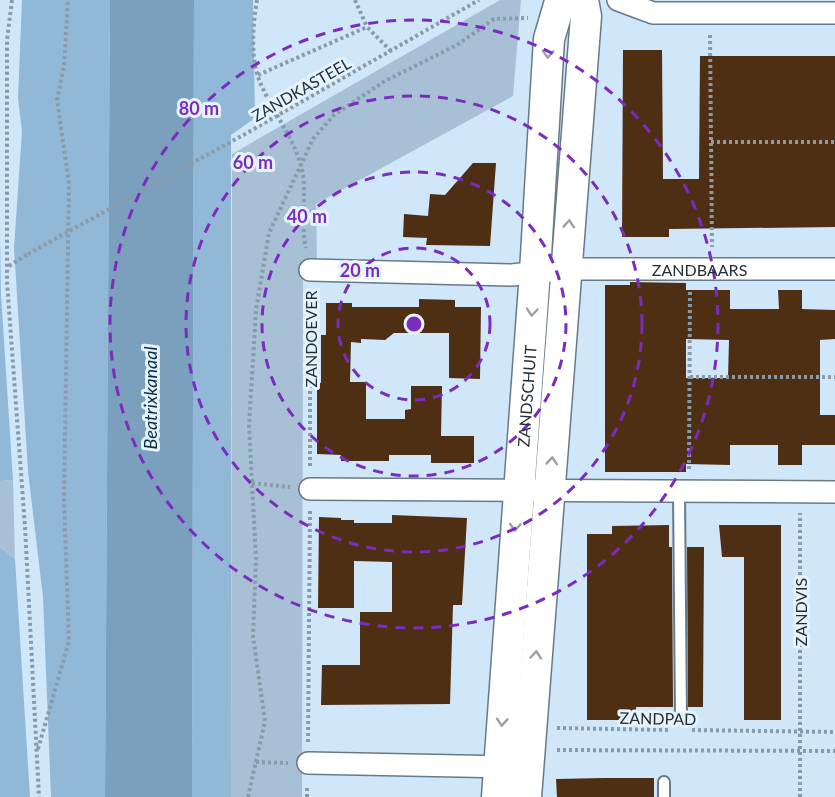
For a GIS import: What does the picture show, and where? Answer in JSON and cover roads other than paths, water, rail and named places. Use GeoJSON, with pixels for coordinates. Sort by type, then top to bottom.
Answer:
{"type":"FeatureCollection","features":[{"type":"Feature","properties":{"kind":"street","name":"ZANDSCHUIT"},"geometry":{"type":"LineString","coordinates":[[525,797],[521,753],[518,492],[535,272],[549,39],[559,5],[565,0]]}},
{"type":"Feature","properties":{"kind":"street","name":"ZANDSCHUIT"},"geometry":{"type":"LineString","coordinates":[[497,797],[521,753],[549,492],[585,16],[583,0]]}},
{"type":"Feature","properties":{"kind":"street"},"geometry":{"type":"LineString","coordinates":[[618,0],[653,13],[831,11]]}},
{"type":"Feature","properties":{"kind":"street","name":"ZANDBAARS"},"geometry":{"type":"LineString","coordinates":[[535,272],[565,269],[835,269]]}},
{"type":"Feature","properties":{"kind":"street","name":"ZANDOEVER"},"geometry":{"type":"LineString","coordinates":[[310,270],[512,275],[535,272]]}},
{"type":"Feature","properties":{"kind":"street"},"geometry":{"type":"LineString","coordinates":[[310,489],[518,492],[835,492]]}},
{"type":"Feature","properties":{"kind":"street"},"geometry":{"type":"LineString","coordinates":[[308,763],[521,753]]}},
{"type":"Feature","properties":{"kind":"lane"},"geometry":{"type":"LineString","coordinates":[[681,718],[684,492]]}},
{"type":"Feature","properties":{"kind":"lane"},"geometry":{"type":"LineString","coordinates":[[664,782],[664,797]]}},
{"type":"Feature","properties":{"kind":"water","name":"Beatrixkanaal"},"geometry":{"type":"Polygon","coordinates":[[[110,0],[194,0],[192,797],[105,797],[110,0]]]}}]}
